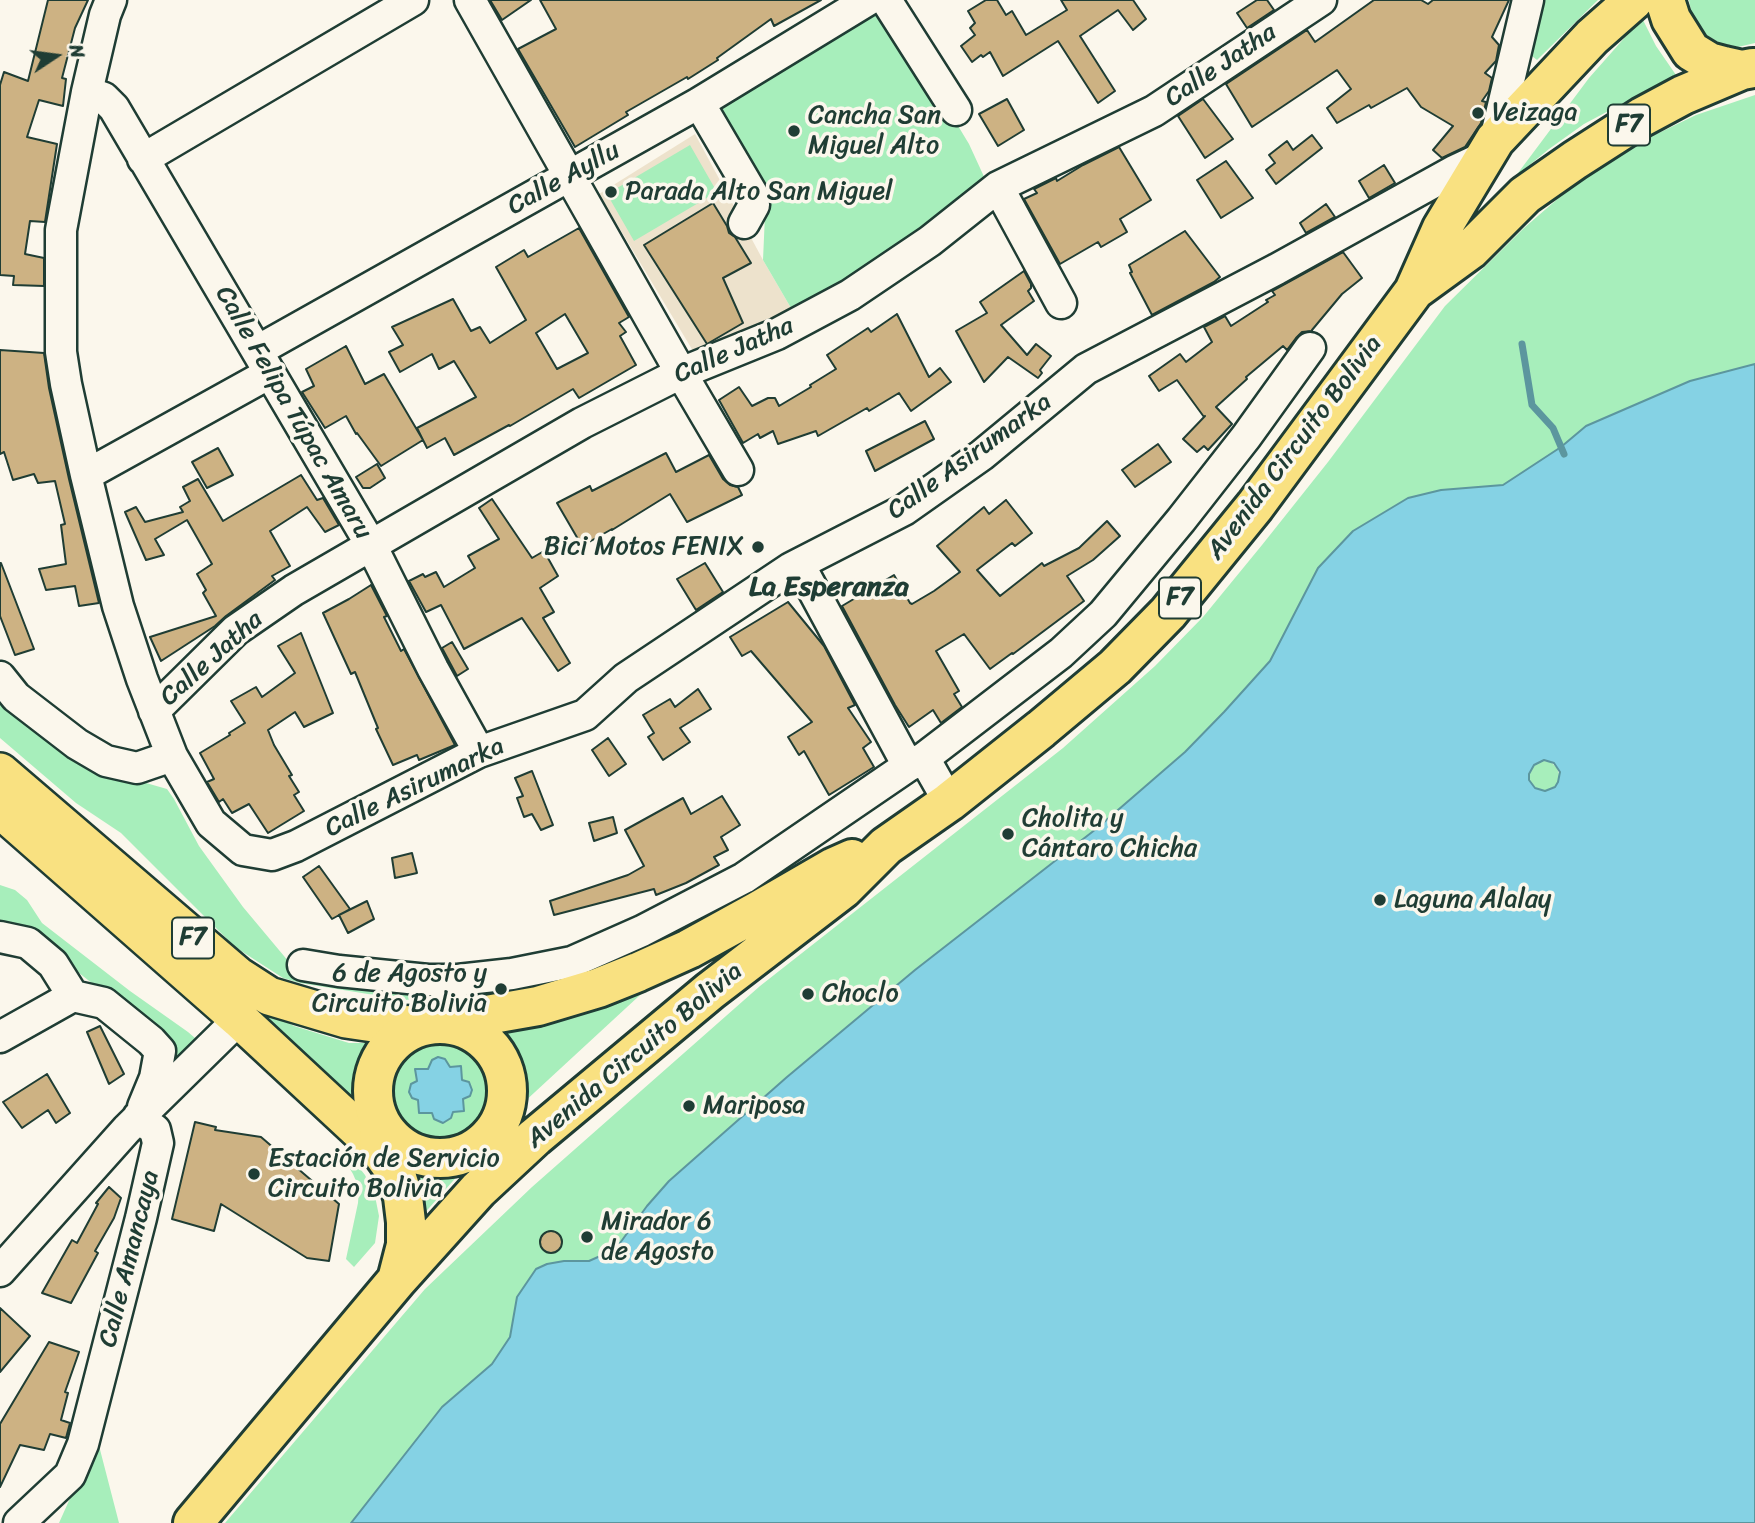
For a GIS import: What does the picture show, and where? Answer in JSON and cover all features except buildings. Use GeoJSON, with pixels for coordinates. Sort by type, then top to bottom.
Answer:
{"type":"FeatureCollection","features":[{"type":"Feature","properties":{"kind":"highway","name":"Avenida Circuito Bolivia"},"geometry":{"type":"LineString","coordinates":[[193,1523],[397,1280],[478,1191],[536,1137],[710,991],[843,889],[886,846],[948,802],[1041,729],[1115,667],[1168,613],[1255,506],[1414,291],[1442,229],[1491,148],[1592,37],[1634,0]]}},
{"type":"Feature","properties":{"kind":"highway","name":"F7"},"geometry":{"type":"LineString","coordinates":[[1665,0],[1671,19],[1691,51],[1709,62],[1749,69]]}},
{"type":"Feature","properties":{"kind":"highway","name":"Avenida Circuito Bolivia"},"geometry":{"type":"LineString","coordinates":[[1414,291],[1470,250],[1525,195],[1575,160],[1642,117],[1683,95],[1749,69]]}},
{"type":"Feature","properties":{"kind":"highway","name":"Avenida Circuito Bolivia"},"geometry":{"type":"LineString","coordinates":[[433,1024],[538,1006],[598,988],[689,949],[834,867],[886,846]]}},
{"type":"Feature","properties":{"kind":"highway","name":"F7"},"geometry":{"type":"LineString","coordinates":[[391,1141],[373,1099],[373,1077],[387,1048],[413,1028],[452,1024],[479,1036],[499,1059],[506,1078],[505,1110]]}},
{"type":"Feature","properties":{"kind":"highway"},"geometry":{"type":"LineString","coordinates":[[459,1156],[488,1139],[505,1110]]}},
{"type":"Feature","properties":{"kind":"highway"},"geometry":{"type":"LineString","coordinates":[[478,1191],[498,1150],[505,1110]]}},
{"type":"Feature","properties":{"kind":"highway"},"geometry":{"type":"LineString","coordinates":[[391,1141],[430,1158],[440,1159],[498,1150],[536,1137]]}},
{"type":"Feature","properties":{"kind":"highway","name":"Avenida Circuito Bolivia"},"geometry":{"type":"LineString","coordinates":[[391,1141],[406,1222],[406,1245],[397,1280]]}},
{"type":"Feature","properties":{"kind":"main road","name":"F7"},"geometry":{"type":"LineString","coordinates":[[0,772],[237,976],[268,996],[346,1019],[380,1024],[433,1024]]}},
{"type":"Feature","properties":{"kind":"main road","name":"F7"},"geometry":{"type":"LineString","coordinates":[[0,809],[239,1019],[391,1141]]}},
{"type":"Feature","properties":{"kind":"street"},"geometry":{"type":"LineString","coordinates":[[0,677],[16,697],[77,744],[106,761],[137,768],[172,756],[142,679],[118,606],[86,475],[61,352],[61,230],[87,92],[110,0]]}},
{"type":"Feature","properties":{"kind":"street"},"geometry":{"type":"LineString","coordinates":[[144,159],[413,0]]}},
{"type":"Feature","properties":{"kind":"street"},"geometry":{"type":"LineString","coordinates":[[470,0],[738,470]]}},
{"type":"Feature","properties":{"kind":"street","name":"Calle Ayllu"},"geometry":{"type":"LineString","coordinates":[[86,475],[264,362],[570,176],[699,103],[868,0]]}},
{"type":"Feature","properties":{"kind":"street"},"geometry":{"type":"LineString","coordinates":[[886,0],[957,110]]}},
{"type":"Feature","properties":{"kind":"street"},"geometry":{"type":"LineString","coordinates":[[1491,148],[1528,0]]}},
{"type":"Feature","properties":{"kind":"street","name":"Calle Jatha"},"geometry":{"type":"LineString","coordinates":[[154,711],[236,630],[294,590],[582,424],[681,373],[777,334],[850,295],[930,241],[998,187],[1154,111],[1311,2]]}},
{"type":"Feature","properties":{"kind":"street","name":"Calle Felipa Túpac Amaru"},"geometry":{"type":"LineString","coordinates":[[87,92],[104,99],[114,108],[371,545],[433,669],[479,752]]}},
{"type":"Feature","properties":{"kind":"street"},"geometry":{"type":"LineString","coordinates":[[699,103],[753,195],[754,205],[744,223]]}},
{"type":"Feature","properties":{"kind":"street","name":"Calle Asirumarka"},"geometry":{"type":"LineString","coordinates":[[172,756],[211,823],[243,850],[272,855],[296,846],[479,752],[585,715],[626,678],[769,582],[904,510],[982,455],[1086,369],[1277,269],[1491,148]]}},
{"type":"Feature","properties":{"kind":"street"},"geometry":{"type":"LineString","coordinates":[[998,187],[1061,303]]}},
{"type":"Feature","properties":{"kind":"street"},"geometry":{"type":"LineString","coordinates":[[303,965],[428,980],[458,980],[512,974],[572,962],[642,931],[744,878],[916,762],[1061,653],[1103,614],[1247,437],[1310,348]]}},
{"type":"Feature","properties":{"kind":"street"},"geometry":{"type":"LineString","coordinates":[[799,564],[916,762],[948,802]]}},
{"type":"Feature","properties":{"kind":"street"},"geometry":{"type":"LineString","coordinates":[[0,937],[28,943],[53,964],[73,996]]}},
{"type":"Feature","properties":{"kind":"street"},"geometry":{"type":"LineString","coordinates":[[433,1024],[458,980]]}},
{"type":"Feature","properties":{"kind":"street"},"geometry":{"type":"LineString","coordinates":[[0,1037],[73,996],[104,1003],[160,1051],[155,1078],[138,1117]]}},
{"type":"Feature","properties":{"kind":"street"},"geometry":{"type":"LineString","coordinates":[[0,1271],[138,1117],[239,1019]]}},
{"type":"Feature","properties":{"kind":"street","name":"Calle Amancaya"},"geometry":{"type":"LineString","coordinates":[[19,1523],[71,1475],[83,1444],[158,1143],[155,1130],[138,1117]]}},
{"type":"Feature","properties":{"kind":"street"},"geometry":{"type":"LineString","coordinates":[[48,1523],[71,1475]]}},
{"type":"Feature","properties":{"kind":"shaded area"},"geometry":{"type":"Polygon","coordinates":[[[695,134],[791,308],[699,361],[599,194],[695,134]]]}},
{"type":"Feature","properties":{"kind":"green space"},"geometry":{"type":"Polygon","coordinates":[[[1539,0],[1598,0],[1537,60],[1527,52],[1539,0]]]}},
{"type":"Feature","properties":{"kind":"green space"},"geometry":{"type":"Polygon","coordinates":[[[1689,0],[1755,0],[1755,43],[1738,47],[1720,43],[1704,34],[1692,16],[1689,0]]]}},
{"type":"Feature","properties":{"kind":"green space"},"geometry":{"type":"Polygon","coordinates":[[[885,5],[969,144],[986,181],[847,284],[791,308],[763,260],[766,192],[722,114],[723,108],[885,5]]]}},
{"type":"Feature","properties":{"kind":"green space"},"geometry":{"type":"Polygon","coordinates":[[[1642,18],[1656,46],[1676,75],[1584,124],[1515,177],[1589,78],[1642,18]]]}},
{"type":"Feature","properties":{"kind":"green space"},"geometry":{"type":"Polygon","coordinates":[[[1755,95],[1755,364],[1690,381],[1586,426],[1561,447],[1503,485],[1441,490],[1408,498],[1318,568],[1270,661],[1185,752],[1096,829],[915,970],[787,1077],[669,1181],[620,1243],[607,1253],[589,1261],[564,1261],[536,1269],[517,1297],[510,1337],[492,1364],[442,1407],[351,1523],[225,1523],[425,1289],[532,1187],[760,986],[1063,748],[1155,666],[1203,617],[1262,545],[1445,306],[1524,228],[1576,183],[1634,145],[1696,115],[1755,95]]]}},
{"type":"Feature","properties":{"kind":"green space"},"geometry":{"type":"Polygon","coordinates":[[[690,145],[717,192],[634,241],[607,194],[690,145]]]}},
{"type":"Feature","properties":{"kind":"green space"},"geometry":{"type":"Polygon","coordinates":[[[0,698],[104,771],[167,789],[199,846],[243,907],[289,962],[422,987],[423,998],[405,1000],[300,983],[283,978],[235,947],[121,833],[76,803],[0,738],[0,698]]]}},
{"type":"Feature","properties":{"kind":"green space"},"geometry":{"type":"Polygon","coordinates":[[[1544,761],[1555,765],[1559,776],[1555,787],[1544,791],[1533,787],[1529,776],[1533,765],[1544,761]]]}},
{"type":"Feature","properties":{"kind":"green space"},"geometry":{"type":"Polygon","coordinates":[[[0,885],[15,890],[27,900],[42,923],[202,1044],[162,1093],[174,1046],[164,1032],[93,984],[26,931],[0,926],[0,885]]]}},
{"type":"Feature","properties":{"kind":"green space"},"geometry":{"type":"Polygon","coordinates":[[[200,966],[253,1004],[294,1026],[349,1043],[376,1043],[361,1067],[359,1112],[200,966]]]}},
{"type":"Feature","properties":{"kind":"green space"},"geometry":{"type":"Polygon","coordinates":[[[663,976],[522,1104],[524,1073],[520,1058],[513,1047],[493,1029],[663,976]]]}},
{"type":"Feature","properties":{"kind":"green space"},"geometry":{"type":"Polygon","coordinates":[[[440,1037],[461,1041],[478,1053],[490,1070],[494,1091],[490,1112],[478,1129],[461,1141],[440,1145],[419,1141],[402,1129],[390,1112],[386,1091],[390,1070],[402,1053],[419,1041],[440,1037]]]}},
{"type":"Feature","properties":{"kind":"green space"},"geometry":{"type":"Polygon","coordinates":[[[337,1147],[354,1161],[365,1175],[375,1196],[379,1216],[375,1243],[354,1267],[346,1259],[359,1188],[337,1147]]]}},
{"type":"Feature","properties":{"kind":"green space"},"geometry":{"type":"Polygon","coordinates":[[[409,1164],[441,1172],[460,1173],[422,1216],[409,1164]]]}},
{"type":"Feature","properties":{"kind":"green space"},"geometry":{"type":"Polygon","coordinates":[[[97,1438],[119,1523],[59,1523],[97,1438]]]}},
{"type":"Feature","properties":{"kind":"water","name":"Laguna Alalay"},"geometry":{"type":"Polygon","coordinates":[[[1755,364],[1755,1523],[351,1523],[442,1407],[492,1364],[510,1337],[517,1297],[536,1269],[564,1261],[589,1261],[607,1253],[620,1243],[669,1181],[787,1077],[915,970],[1096,829],[1185,752],[1270,661],[1318,568],[1353,531],[1408,498],[1441,490],[1503,485],[1561,447],[1586,426],[1690,381],[1755,364]],[[1544,760],[1534,765],[1529,780],[1535,788],[1545,791],[1555,787],[1560,772],[1554,763],[1544,760]]]}},
{"type":"Feature","properties":{"kind":"water"},"geometry":{"type":"Polygon","coordinates":[[[438,1057],[445,1059],[450,1067],[461,1066],[462,1080],[469,1082],[472,1090],[470,1096],[463,1099],[464,1111],[453,1112],[451,1118],[443,1123],[434,1119],[432,1113],[419,1113],[418,1100],[412,1098],[409,1092],[411,1084],[417,1081],[415,1069],[428,1069],[432,1060],[438,1057]]]}},
{"type":"Feature","properties":{"kind":"waterway"},"geometry":{"type":"LineString","coordinates":[[1522,344],[1532,405],[1553,428],[1564,454]]}},
{"type":"Feature","properties":{"kind":"place","name":"Veizaga"},"geometry":{"type":"Point","coordinates":[1478,113]}},
{"type":"Feature","properties":{"kind":"place","name":"Cancha San Miguel Alto"},"geometry":{"type":"Point","coordinates":[794,131]}},
{"type":"Feature","properties":{"kind":"place","name":"Parada Alto San Miguel"},"geometry":{"type":"Point","coordinates":[611,192]}},
{"type":"Feature","properties":{"kind":"place","name":"Bici Motos FENIX"},"geometry":{"type":"Point","coordinates":[758,547]}},
{"type":"Feature","properties":{"kind":"place","name":"Cholita y Cántaro Chicha"},"geometry":{"type":"Point","coordinates":[1008,834]}},
{"type":"Feature","properties":{"kind":"place","name":"Laguna Alalay"},"geometry":{"type":"Point","coordinates":[1380,900]}},
{"type":"Feature","properties":{"kind":"place","name":"6 de Agosto y Circuito Bolivia"},"geometry":{"type":"Point","coordinates":[501,989]}},
{"type":"Feature","properties":{"kind":"place","name":"Choclo"},"geometry":{"type":"Point","coordinates":[808,994]}},
{"type":"Feature","properties":{"kind":"place","name":"Mariposa"},"geometry":{"type":"Point","coordinates":[689,1106]}},
{"type":"Feature","properties":{"kind":"place","name":"Estación de Servicio Circuito Bolivia"},"geometry":{"type":"Point","coordinates":[254,1174]}},
{"type":"Feature","properties":{"kind":"place","name":"Mirador 6 de Agosto"},"geometry":{"type":"Point","coordinates":[587,1237]}},
{"type":"Feature","properties":{"kind":"district","name":"La Esperanza"},"geometry":{"type":"Point","coordinates":[829,588]}}]}
